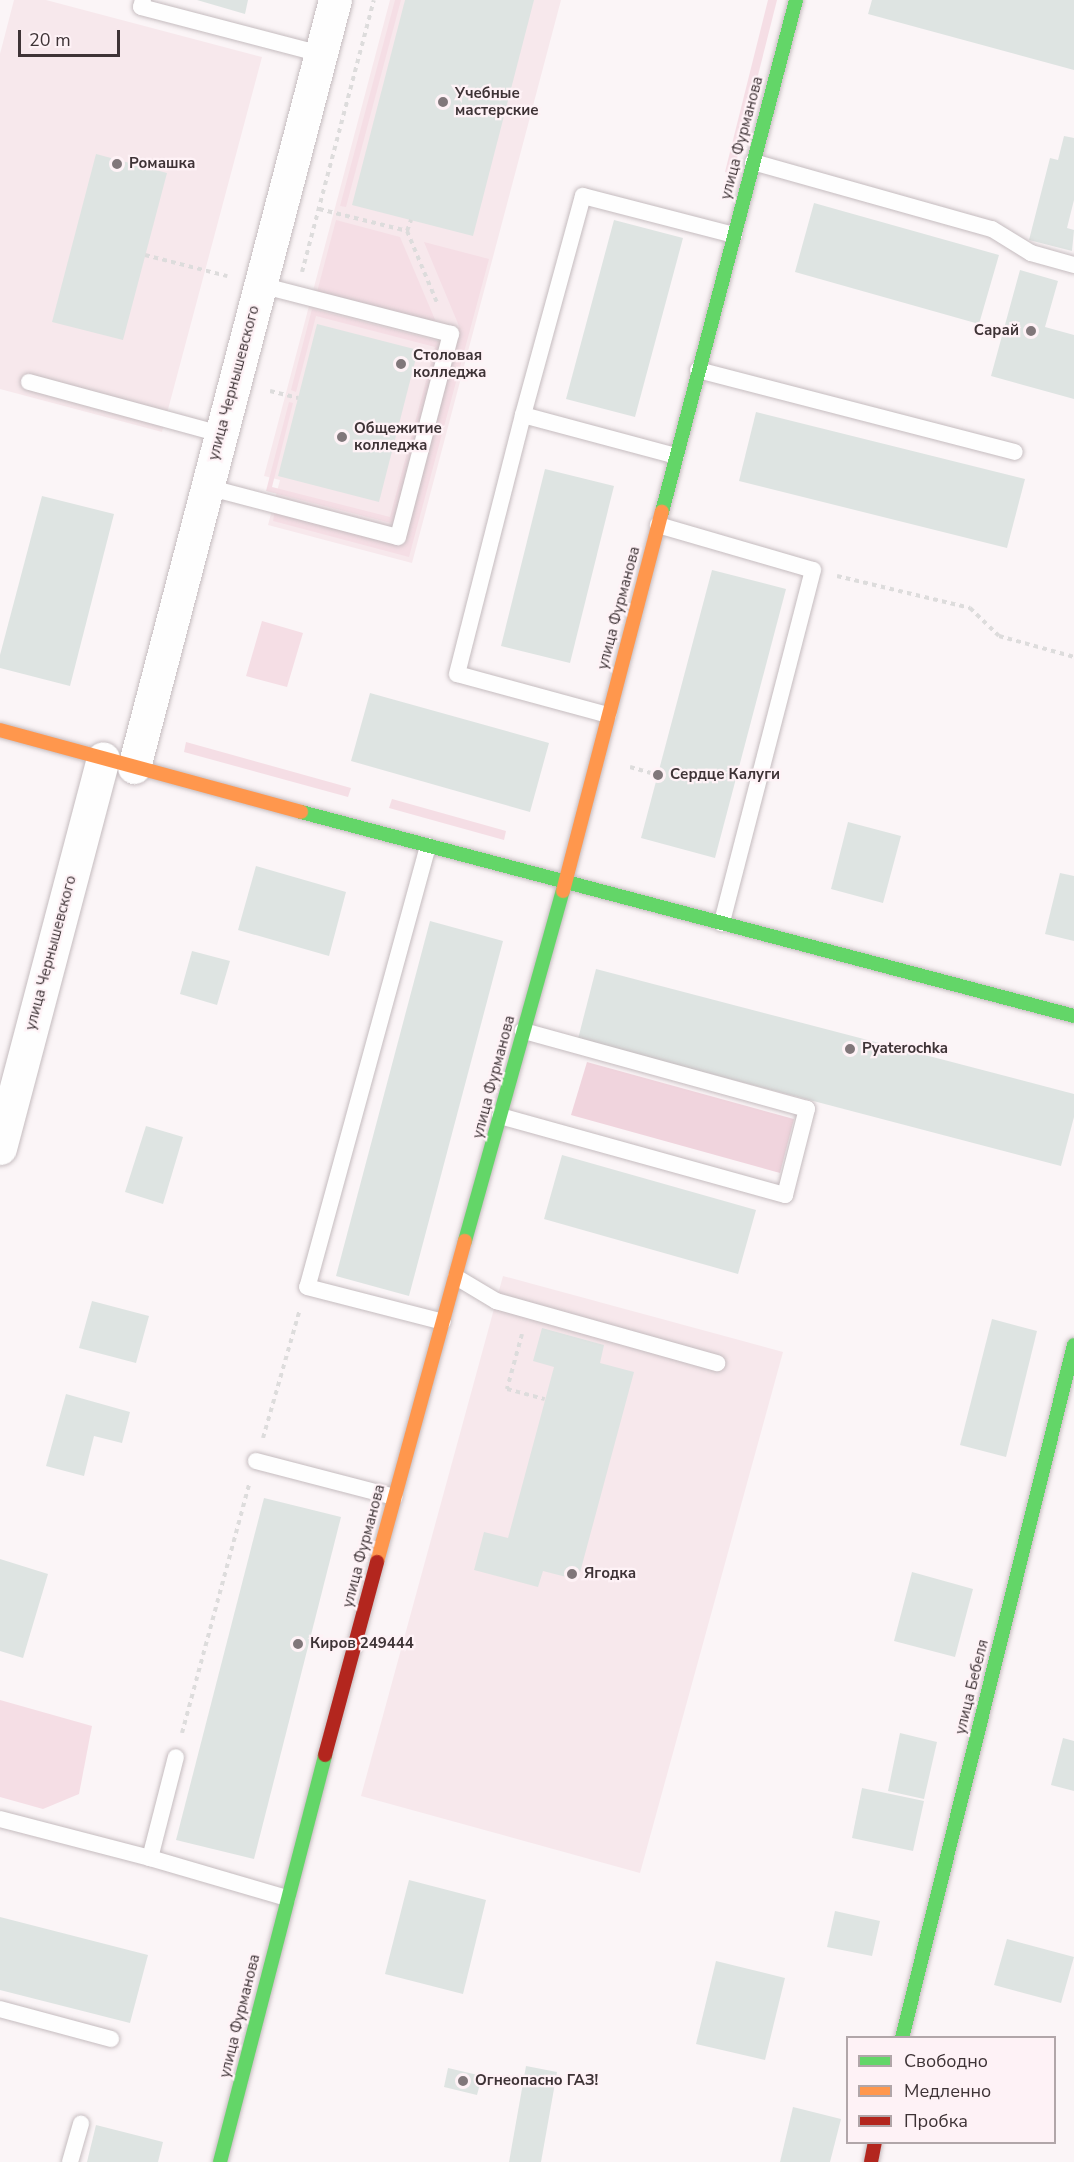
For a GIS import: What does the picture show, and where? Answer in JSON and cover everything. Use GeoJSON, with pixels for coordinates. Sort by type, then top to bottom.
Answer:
{"type":"FeatureCollection","features":[{"type":"Feature","properties":{"kind":"street","name":"улица Чернышевского"},"geometry":{"type":"LineString","coordinates":[[0,1148],[118,762],[207,488],[335,0]]}},
{"type":"Feature","properties":{"kind":"street","name":"улица Фурманова"},"geometry":{"type":"LineString","coordinates":[[220,2162],[287,1898],[394,1497],[565,883],[796,0]]}},
{"type":"Feature","properties":{"kind":"street"},"geometry":{"type":"LineString","coordinates":[[0,730],[565,883],[1074,1016]]}},
{"type":"Feature","properties":{"kind":"street","name":"улица Бебеля"},"geometry":{"type":"LineString","coordinates":[[902,2036],[1074,1345]]}},
{"type":"Feature","properties":{"kind":"street"},"geometry":{"type":"LineString","coordinates":[[871,2162],[875,2144]]}},
{"type":"Feature","properties":{"kind":"lane"},"geometry":{"type":"LineString","coordinates":[[143,0],[141,7],[321,54]]}},
{"type":"Feature","properties":{"kind":"lane"},"geometry":{"type":"LineString","coordinates":[[753,162],[992,229],[1031,253],[1074,265]]}},
{"type":"Feature","properties":{"kind":"lane"},"geometry":{"type":"LineString","coordinates":[[608,715],[457,674],[523,415],[583,196],[734,235]]}},
{"type":"Feature","properties":{"kind":"lane"},"geometry":{"type":"LineString","coordinates":[[207,488],[398,537],[451,334],[260,285]]}},
{"type":"Feature","properties":{"kind":"lane"},"geometry":{"type":"LineString","coordinates":[[698,370],[1015,452]]}},
{"type":"Feature","properties":{"kind":"lane"},"geometry":{"type":"LineString","coordinates":[[28,382],[221,434]]}},
{"type":"Feature","properties":{"kind":"lane"},"geometry":{"type":"LineString","coordinates":[[523,415],[676,456]]}},
{"type":"Feature","properties":{"kind":"lane"},"geometry":{"type":"LineString","coordinates":[[658,525],[813,570],[722,923]]}},
{"type":"Feature","properties":{"kind":"lane"},"geometry":{"type":"LineString","coordinates":[[428,846],[307,1287],[443,1322]]}},
{"type":"Feature","properties":{"kind":"lane"},"geometry":{"type":"LineString","coordinates":[[500,1116],[785,1195],[807,1109],[523,1031]]}},
{"type":"Feature","properties":{"kind":"lane"},"geometry":{"type":"LineString","coordinates":[[456,1277],[496,1301],[717,1363]]}},
{"type":"Feature","properties":{"kind":"lane"},"geometry":{"type":"LineString","coordinates":[[256,1461],[394,1497]]}},
{"type":"Feature","properties":{"kind":"lane"},"geometry":{"type":"LineString","coordinates":[[150,1858],[176,1757]]}},
{"type":"Feature","properties":{"kind":"lane"},"geometry":{"type":"LineString","coordinates":[[0,1819],[150,1858],[287,1898]]}},
{"type":"Feature","properties":{"kind":"lane"},"geometry":{"type":"LineString","coordinates":[[0,2009],[111,2039]]}},
{"type":"Feature","properties":{"kind":"lane"},"geometry":{"type":"LineString","coordinates":[[70,2162],[81,2124]]}},
{"type":"Feature","properties":{"kind":"path"},"geometry":{"type":"LineString","coordinates":[[319,209],[407,231]]}},
{"type":"Feature","properties":{"kind":"path"},"geometry":{"type":"LineString","coordinates":[[411,220],[407,231],[451,334]]}},
{"type":"Feature","properties":{"kind":"path"},"geometry":{"type":"LineString","coordinates":[[145,255],[260,285]]}},
{"type":"Feature","properties":{"kind":"path"},"geometry":{"type":"LineString","coordinates":[[270,391],[298,398]]}},
{"type":"Feature","properties":{"kind":"path"},"geometry":{"type":"LineString","coordinates":[[813,570],[970,608],[999,636],[1074,657]]}},
{"type":"Feature","properties":{"kind":"path"},"geometry":{"type":"LineString","coordinates":[[176,1757],[256,1461],[307,1287]]}},
{"type":"Feature","properties":{"kind":"path"},"geometry":{"type":"LineString","coordinates":[[529,1310],[507,1389],[545,1399]]}},
{"type":"Feature","properties":{"kind":"shaded area","name":"Ромашка"},"geometry":{"type":"Polygon","coordinates":[[[14,0],[46,0],[262,57],[162,432],[0,389],[0,54],[14,0]]]}},
{"type":"Feature","properties":{"kind":"shaded area"},"geometry":{"type":"Polygon","coordinates":[[[390,0],[561,0],[412,563],[268,525],[280,480],[264,476],[390,0]]]}},
{"type":"Feature","properties":{"kind":"shaded area"},"geometry":{"type":"Polygon","coordinates":[[[395,0],[401,0],[346,207],[340,206],[395,0]]]}},
{"type":"Feature","properties":{"kind":"shaded area"},"geometry":{"type":"Polygon","coordinates":[[[768,0],[777,0],[733,174],[725,172],[768,0]]]}},
{"type":"Feature","properties":{"kind":"shaded area"},"geometry":{"type":"Polygon","coordinates":[[[336,220],[400,237],[436,322],[317,292],[336,220]]]}},
{"type":"Feature","properties":{"kind":"shaded area"},"geometry":{"type":"Polygon","coordinates":[[[424,242],[489,259],[409,557],[273,521],[275,511],[401,544],[459,326],[424,242]]]}},
{"type":"Feature","properties":{"kind":"shaded area"},"geometry":{"type":"Polygon","coordinates":[[[312,309],[442,342],[395,524],[266,491],[289,402],[293,403],[272,487],[390,517],[435,347],[316,316],[296,392],[291,390],[312,309]]]}},
{"type":"Feature","properties":{"kind":"shaded area"},"geometry":{"type":"Polygon","coordinates":[[[262,621],[303,633],[287,687],[246,676],[262,621]]]}},
{"type":"Feature","properties":{"kind":"shaded area"},"geometry":{"type":"Polygon","coordinates":[[[186,742],[351,788],[348,797],[184,752],[186,742]]]}},
{"type":"Feature","properties":{"kind":"shaded area"},"geometry":{"type":"Polygon","coordinates":[[[392,799],[506,831],[504,840],[389,808],[392,799]]]}},
{"type":"Feature","properties":{"kind":"shaded area"},"geometry":{"type":"Polygon","coordinates":[[[587,1062],[794,1119],[780,1173],[571,1115],[587,1062]]]}},
{"type":"Feature","properties":{"kind":"shaded area","name":"Ягодка"},"geometry":{"type":"Polygon","coordinates":[[[503,1276],[783,1352],[640,1873],[361,1796],[503,1276]]]}},
{"type":"Feature","properties":{"kind":"shaded area"},"geometry":{"type":"Polygon","coordinates":[[[0,1700],[92,1726],[79,1794],[43,1809],[0,1797],[0,1700]]]}},
{"type":"Feature","properties":{"kind":"building"},"geometry":{"type":"Polygon","coordinates":[[[197,0],[248,0],[245,14],[197,0]]]}},
{"type":"Feature","properties":{"kind":"building","name":"Учебные мастерские"},"geometry":{"type":"Polygon","coordinates":[[[405,0],[534,0],[473,236],[352,205],[405,0]]]}},
{"type":"Feature","properties":{"kind":"building"},"geometry":{"type":"Polygon","coordinates":[[[872,0],[1074,0],[1074,70],[868,14],[872,0]]]}},
{"type":"Feature","properties":{"kind":"building"},"geometry":{"type":"Polygon","coordinates":[[[1064,136],[1074,138],[1074,200],[1067,228],[1074,230],[1072,251],[1029,240],[1050,158],[1058,160],[1064,136]]]}},
{"type":"Feature","properties":{"kind":"building"},"geometry":{"type":"Polygon","coordinates":[[[96,154],[167,173],[123,340],[52,322],[96,154]]]}},
{"type":"Feature","properties":{"kind":"building"},"geometry":{"type":"Polygon","coordinates":[[[814,203],[999,255],[979,324],[795,272],[814,203]]]}},
{"type":"Feature","properties":{"kind":"building"},"geometry":{"type":"Polygon","coordinates":[[[614,220],[683,238],[635,417],[566,399],[614,220]]]}},
{"type":"Feature","properties":{"kind":"building","name":"Сарай"},"geometry":{"type":"Polygon","coordinates":[[[1020,270],[1058,281],[1045,327],[1074,335],[1074,399],[991,376],[1020,270]]]}},
{"type":"Feature","properties":{"kind":"building","name":"Общежитие колледжа"},"geometry":{"type":"Polygon","coordinates":[[[317,324],[418,350],[379,502],[278,476],[317,324]]]}},
{"type":"Feature","properties":{"kind":"building"},"geometry":{"type":"Polygon","coordinates":[[[756,412],[1025,479],[1007,548],[739,481],[756,412]]]}},
{"type":"Feature","properties":{"kind":"building"},"geometry":{"type":"Polygon","coordinates":[[[545,469],[614,486],[570,663],[501,646],[545,469]]]}},
{"type":"Feature","properties":{"kind":"building"},"geometry":{"type":"Polygon","coordinates":[[[42,496],[114,514],[70,686],[0,668],[0,655],[42,496]]]}},
{"type":"Feature","properties":{"kind":"building"},"geometry":{"type":"Polygon","coordinates":[[[712,570],[786,589],[715,858],[641,838],[712,570]]]}},
{"type":"Feature","properties":{"kind":"building"},"geometry":{"type":"Polygon","coordinates":[[[370,693],[549,743],[530,812],[351,761],[370,693]]]}},
{"type":"Feature","properties":{"kind":"building"},"geometry":{"type":"Polygon","coordinates":[[[848,822],[901,836],[883,903],[831,889],[848,822]]]}},
{"type":"Feature","properties":{"kind":"building"},"geometry":{"type":"Polygon","coordinates":[[[256,866],[346,892],[329,956],[238,930],[256,866]]]}},
{"type":"Feature","properties":{"kind":"building"},"geometry":{"type":"Polygon","coordinates":[[[1060,873],[1074,876],[1074,941],[1045,934],[1060,873]]]}},
{"type":"Feature","properties":{"kind":"building"},"geometry":{"type":"Polygon","coordinates":[[[430,921],[503,941],[409,1296],[336,1276],[430,921]]]}},
{"type":"Feature","properties":{"kind":"building"},"geometry":{"type":"Polygon","coordinates":[[[192,951],[230,961],[217,1005],[180,994],[192,951]]]}},
{"type":"Feature","properties":{"kind":"building"},"geometry":{"type":"Polygon","coordinates":[[[596,969],[1074,1094],[1074,1117],[1061,1166],[578,1039],[596,969]]]}},
{"type":"Feature","properties":{"kind":"building"},"geometry":{"type":"Polygon","coordinates":[[[146,1126],[183,1137],[163,1204],[125,1192],[146,1126]]]}},
{"type":"Feature","properties":{"kind":"building"},"geometry":{"type":"Polygon","coordinates":[[[562,1155],[756,1210],[738,1274],[544,1219],[562,1155]]]}},
{"type":"Feature","properties":{"kind":"building"},"geometry":{"type":"Polygon","coordinates":[[[92,1301],[149,1316],[136,1363],[79,1348],[92,1301]]]}},
{"type":"Feature","properties":{"kind":"building"},"geometry":{"type":"Polygon","coordinates":[[[992,1319],[1037,1331],[1006,1457],[960,1445],[992,1319]]]}},
{"type":"Feature","properties":{"kind":"building"},"geometry":{"type":"Polygon","coordinates":[[[542,1328],[604,1345],[600,1363],[634,1372],[578,1580],[543,1571],[538,1587],[474,1570],[484,1532],[508,1538],[554,1367],[533,1361],[542,1328]]]}},
{"type":"Feature","properties":{"kind":"building"},"geometry":{"type":"Polygon","coordinates":[[[66,1394],[130,1412],[122,1443],[94,1436],[84,1476],[46,1466],[66,1394]]]}},
{"type":"Feature","properties":{"kind":"building"},"geometry":{"type":"Polygon","coordinates":[[[264,1498],[341,1517],[254,1859],[176,1840],[264,1498]]]}},
{"type":"Feature","properties":{"kind":"building"},"geometry":{"type":"Polygon","coordinates":[[[0,1559],[48,1574],[23,1658],[0,1651],[0,1559]]]}},
{"type":"Feature","properties":{"kind":"building"},"geometry":{"type":"Polygon","coordinates":[[[912,1572],[973,1589],[955,1657],[894,1641],[912,1572]]]}},
{"type":"Feature","properties":{"kind":"building"},"geometry":{"type":"Polygon","coordinates":[[[900,1733],[937,1742],[924,1799],[888,1791],[900,1733]]]}},
{"type":"Feature","properties":{"kind":"building"},"geometry":{"type":"Polygon","coordinates":[[[1063,1738],[1074,1741],[1074,1791],[1051,1785],[1063,1738]]]}},
{"type":"Feature","properties":{"kind":"building"},"geometry":{"type":"Polygon","coordinates":[[[862,1788],[924,1801],[913,1851],[852,1838],[862,1788]]]}},
{"type":"Feature","properties":{"kind":"building"},"geometry":{"type":"Polygon","coordinates":[[[409,1880],[486,1900],[463,1994],[385,1974],[409,1880]]]}},
{"type":"Feature","properties":{"kind":"building"},"geometry":{"type":"Polygon","coordinates":[[[835,1911],[880,1921],[872,1956],[827,1947],[835,1911]]]}},
{"type":"Feature","properties":{"kind":"building"},"geometry":{"type":"Polygon","coordinates":[[[0,1917],[148,1955],[130,2023],[0,1990],[0,1917]]]}},
{"type":"Feature","properties":{"kind":"building"},"geometry":{"type":"Polygon","coordinates":[[[1007,1939],[1074,1957],[1061,2003],[994,1985],[1007,1939]]]}},
{"type":"Feature","properties":{"kind":"building"},"geometry":{"type":"Polygon","coordinates":[[[716,1961],[785,1978],[765,2060],[696,2044],[716,1961]]]}},
{"type":"Feature","properties":{"kind":"building"},"geometry":{"type":"Polygon","coordinates":[[[526,2066],[557,2072],[541,2162],[509,2162],[526,2066]]]}},
{"type":"Feature","properties":{"kind":"building","name":"Огнеопасно ГАЗ!"},"geometry":{"type":"Polygon","coordinates":[[[448,2068],[482,2076],[477,2095],[444,2087],[448,2068]]]}},
{"type":"Feature","properties":{"kind":"building"},"geometry":{"type":"Polygon","coordinates":[[[793,2107],[841,2119],[830,2162],[780,2162],[793,2107]]]}},
{"type":"Feature","properties":{"kind":"building"},"geometry":{"type":"Polygon","coordinates":[[[96,2125],[163,2142],[158,2162],[87,2162],[96,2125]]]}},
{"type":"Feature","properties":{"kind":"traffic: fast"},"geometry":{"type":"LineString","coordinates":[[662,512],[796,0]]}},
{"type":"Feature","properties":{"kind":"traffic: fast"},"geometry":{"type":"LineString","coordinates":[[301,812],[1074,1016]]}},
{"type":"Feature","properties":{"kind":"traffic: fast"},"geometry":{"type":"LineString","coordinates":[[465,1241],[563,891]]}},
{"type":"Feature","properties":{"kind":"traffic: fast"},"geometry":{"type":"LineString","coordinates":[[902,2036],[1074,1345]]}},
{"type":"Feature","properties":{"kind":"traffic: fast"},"geometry":{"type":"LineString","coordinates":[[220,2162],[325,1755]]}},
{"type":"Feature","properties":{"kind":"traffic: slow"},"geometry":{"type":"LineString","coordinates":[[563,891],[662,512]]}},
{"type":"Feature","properties":{"kind":"traffic: slow"},"geometry":{"type":"LineString","coordinates":[[0,730],[301,812]]}},
{"type":"Feature","properties":{"kind":"traffic: slow"},"geometry":{"type":"LineString","coordinates":[[377,1562],[465,1241]]}},
{"type":"Feature","properties":{"kind":"traffic: jam"},"geometry":{"type":"LineString","coordinates":[[325,1755],[377,1562]]}},
{"type":"Feature","properties":{"kind":"traffic: jam"},"geometry":{"type":"LineString","coordinates":[[871,2162],[875,2144]]}},
{"type":"Feature","properties":{"kind":"place","name":"Учебные мастерские"},"geometry":{"type":"Point","coordinates":[443,102]}},
{"type":"Feature","properties":{"kind":"place","name":"Ромашка"},"geometry":{"type":"Point","coordinates":[117,164]}},
{"type":"Feature","properties":{"kind":"place","name":"Сарай"},"geometry":{"type":"Point","coordinates":[1031,331]}},
{"type":"Feature","properties":{"kind":"place","name":"Столовая колледжа"},"geometry":{"type":"Point","coordinates":[401,364]}},
{"type":"Feature","properties":{"kind":"place","name":"Общежитие колледжа"},"geometry":{"type":"Point","coordinates":[342,437]}},
{"type":"Feature","properties":{"kind":"place","name":"Сердце Калуги"},"geometry":{"type":"Point","coordinates":[658,775]}},
{"type":"Feature","properties":{"kind":"place","name":"Pyaterochka"},"geometry":{"type":"Point","coordinates":[850,1049]}},
{"type":"Feature","properties":{"kind":"place","name":"Ягодка"},"geometry":{"type":"Point","coordinates":[572,1574]}},
{"type":"Feature","properties":{"kind":"place","name":"Киров 249444"},"geometry":{"type":"Point","coordinates":[298,1644]}},
{"type":"Feature","properties":{"kind":"place","name":"Огнеопасно ГАЗ!"},"geometry":{"type":"Point","coordinates":[463,2081]}}]}
